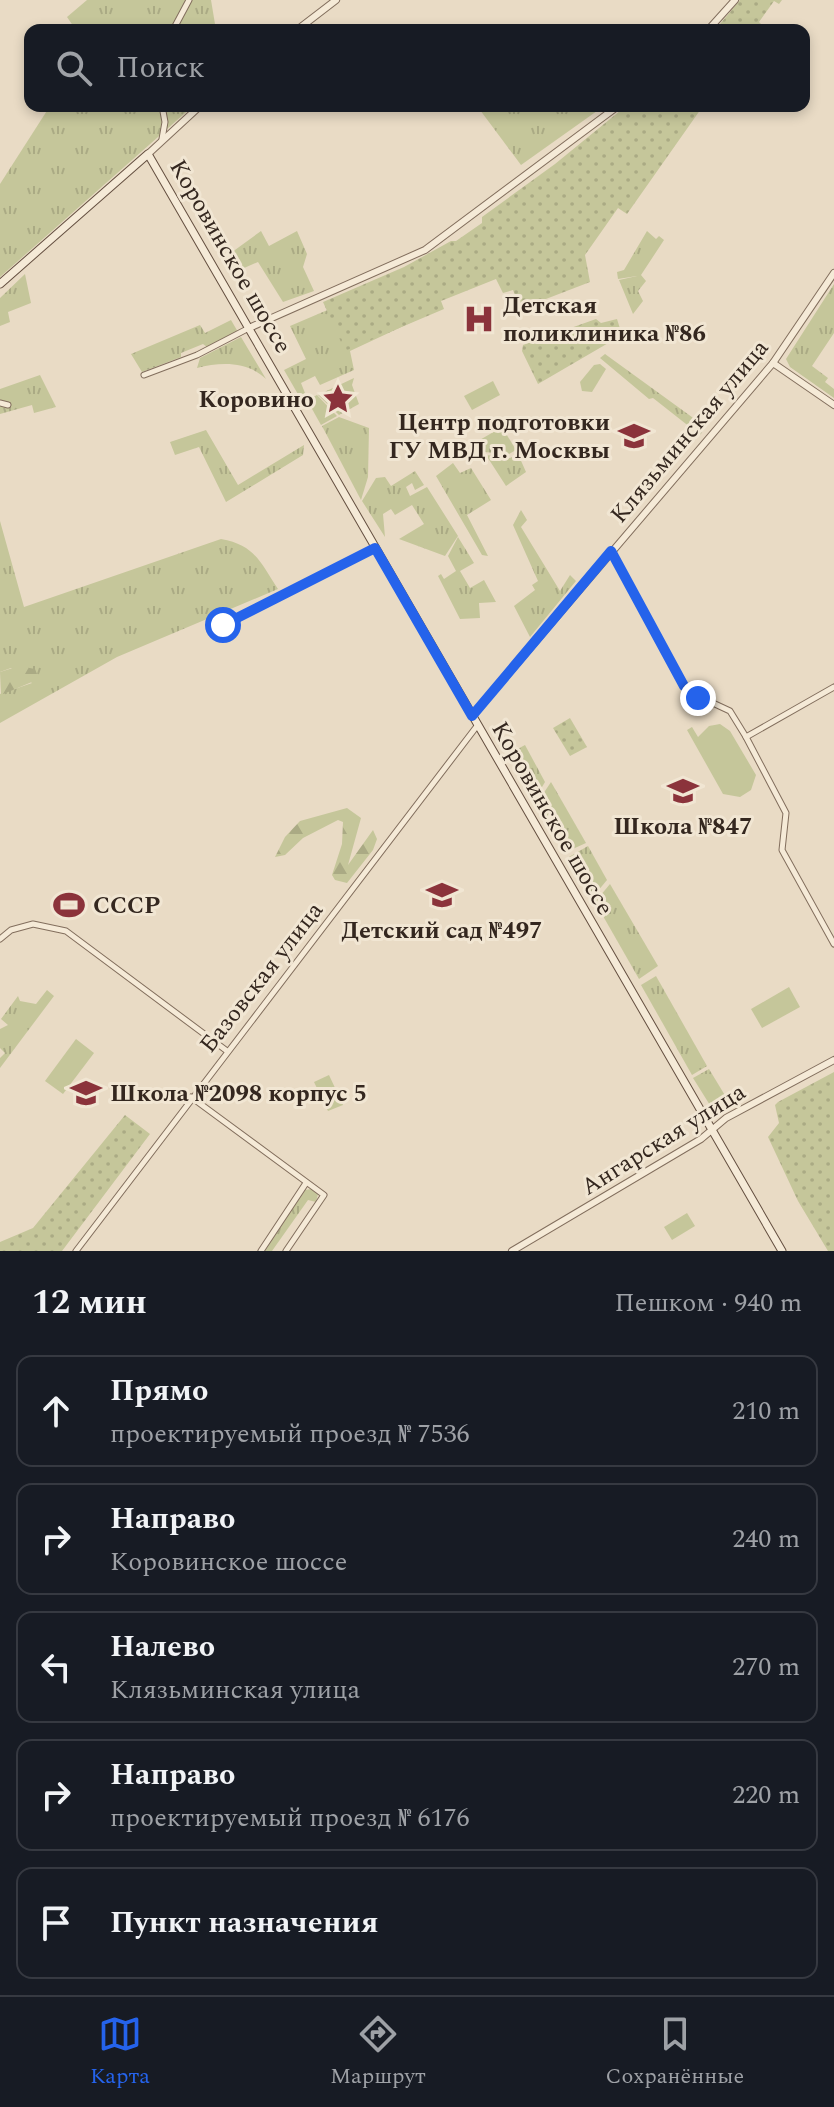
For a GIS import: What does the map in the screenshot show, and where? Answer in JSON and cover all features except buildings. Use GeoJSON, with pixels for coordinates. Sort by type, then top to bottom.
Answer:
{"type":"FeatureCollection","features":[{"type":"Feature","properties":{"kind":"main road","name":"Коровинское шоссе"},"geometry":{"type":"LineString","coordinates":[[148,154],[782,1251]]}},
{"type":"Feature","properties":{"kind":"main road"},"geometry":{"type":"LineString","coordinates":[[0,284],[148,154]]}},
{"type":"Feature","properties":{"kind":"street"},"geometry":{"type":"LineString","coordinates":[[176,24],[189,0]]}},
{"type":"Feature","properties":{"kind":"street"},"geometry":{"type":"LineString","coordinates":[[305,24],[336,0]]}},
{"type":"Feature","properties":{"kind":"street"},"geometry":{"type":"LineString","coordinates":[[713,24],[735,0]]}},
{"type":"Feature","properties":{"kind":"street"},"geometry":{"type":"LineString","coordinates":[[162,139],[163,112]]}},
{"type":"Feature","properties":{"kind":"street"},"geometry":{"type":"LineString","coordinates":[[148,154],[193,112]]}},
{"type":"Feature","properties":{"kind":"street"},"geometry":{"type":"LineString","coordinates":[[144,375],[197,355],[249,328],[425,250],[610,112]]}},
{"type":"Feature","properties":{"kind":"street","name":"Клязьминская улица"},"geometry":{"type":"LineString","coordinates":[[472,716],[773,363],[834,273]]}},
{"type":"Feature","properties":{"kind":"street"},"geometry":{"type":"LineString","coordinates":[[773,363],[834,405]]}},
{"type":"Feature","properties":{"kind":"street"},"geometry":{"type":"LineString","coordinates":[[0,403],[8,405]]}},
{"type":"Feature","properties":{"kind":"street"},"geometry":{"type":"LineString","coordinates":[[223,625],[375,548]]}},
{"type":"Feature","properties":{"kind":"street"},"geometry":{"type":"LineString","coordinates":[[611,551],[687,691],[730,711],[746,737],[785,808],[782,850],[834,944]]}},
{"type":"Feature","properties":{"kind":"street"},"geometry":{"type":"LineString","coordinates":[[746,737],[834,687]]}},
{"type":"Feature","properties":{"kind":"street","name":"Базовская улица"},"geometry":{"type":"LineString","coordinates":[[76,1251],[477,726]]}},
{"type":"Feature","properties":{"kind":"street"},"geometry":{"type":"LineString","coordinates":[[0,939],[11,930],[33,924],[66,931],[227,1051]]}},
{"type":"Feature","properties":{"kind":"street","name":"Ангарская улица"},"geometry":{"type":"LineString","coordinates":[[512,1251],[712,1131],[726,1118],[834,1060]]}},
{"type":"Feature","properties":{"kind":"street"},"geometry":{"type":"LineString","coordinates":[[191,1097],[324,1195],[286,1251]]}},
{"type":"Feature","properties":{"kind":"street"},"geometry":{"type":"LineString","coordinates":[[261,1251],[306,1183]]}},
{"type":"Feature","properties":{"kind":"green space"},"geometry":{"type":"Polygon","coordinates":[[[87,0],[211,0],[215,24],[72,24],[67,17],[87,0]]]}},
{"type":"Feature","properties":{"kind":"green space"},"geometry":{"type":"Polygon","coordinates":[[[740,0],[782,0],[779,4],[774,1],[759,22],[761,24],[720,24],[740,0]]]}},
{"type":"Feature","properties":{"kind":"green space"},"geometry":{"type":"Polygon","coordinates":[[[46,112],[186,112],[0,277],[0,184],[46,112]]]}},
{"type":"Feature","properties":{"kind":"green space"},"geometry":{"type":"Polygon","coordinates":[[[481,112],[596,112],[521,165],[481,112]]]}},
{"type":"Feature","properties":{"kind":"green space"},"geometry":{"type":"Polygon","coordinates":[[[619,112],[699,112],[627,214],[618,208],[585,255],[590,282],[520,309],[513,290],[503,293],[496,279],[441,301],[444,309],[345,351],[323,302],[456,241],[482,223],[482,217],[555,164],[619,112]]]}},
{"type":"Feature","properties":{"kind":"green space"},"geometry":{"type":"Polygon","coordinates":[[[261,231],[269,246],[297,231],[307,254],[303,267],[314,291],[283,302],[258,262],[235,272],[228,255],[261,231]]]}},
{"type":"Feature","properties":{"kind":"green space"},"geometry":{"type":"Polygon","coordinates":[[[647,231],[656,239],[659,236],[664,240],[641,275],[646,281],[638,291],[643,301],[633,314],[619,280],[637,276],[618,279],[617,272],[624,270],[647,231]]]}},
{"type":"Feature","properties":{"kind":"green space"},"geometry":{"type":"Polygon","coordinates":[[[25,274],[31,303],[8,312],[10,322],[0,326],[0,298],[25,274]]]}},
{"type":"Feature","properties":{"kind":"green space"},"geometry":{"type":"Polygon","coordinates":[[[834,284],[834,333],[812,366],[828,378],[825,382],[834,389],[834,398],[790,367],[786,359],[834,284]]]}},
{"type":"Feature","properties":{"kind":"green space"},"geometry":{"type":"Polygon","coordinates":[[[379,288],[440,299],[442,308],[350,351],[354,370],[320,385],[315,376],[301,383],[305,393],[299,396],[284,370],[306,359],[290,326],[379,288]]]}},
{"type":"Feature","properties":{"kind":"green space"},"geometry":{"type":"Polygon","coordinates":[[[596,319],[601,323],[617,319],[622,335],[538,384],[522,351],[523,345],[596,319]]]}},
{"type":"Feature","properties":{"kind":"green space"},"geometry":{"type":"Polygon","coordinates":[[[231,320],[238,332],[207,347],[203,344],[181,353],[181,357],[142,372],[131,354],[200,325],[205,333],[231,320]]]}},
{"type":"Feature","properties":{"kind":"green space"},"geometry":{"type":"Polygon","coordinates":[[[241,337],[266,379],[251,369],[233,364],[197,368],[200,358],[241,337]]]}},
{"type":"Feature","properties":{"kind":"green space"},"geometry":{"type":"Polygon","coordinates":[[[605,354],[706,427],[700,435],[653,398],[649,399],[600,358],[605,354]]]}},
{"type":"Feature","properties":{"kind":"green space"},"geometry":{"type":"Polygon","coordinates":[[[600,364],[606,369],[592,392],[582,391],[580,382],[594,365],[600,364]]]}},
{"type":"Feature","properties":{"kind":"green space"},"geometry":{"type":"Polygon","coordinates":[[[40,375],[56,407],[34,413],[32,405],[0,414],[0,389],[40,375]]]}},
{"type":"Feature","properties":{"kind":"green space"},"geometry":{"type":"Polygon","coordinates":[[[354,378],[352,385],[359,404],[339,415],[318,395],[354,378]]]}},
{"type":"Feature","properties":{"kind":"green space"},"geometry":{"type":"Polygon","coordinates":[[[493,381],[500,395],[472,410],[464,396],[493,381]]]}},
{"type":"Feature","properties":{"kind":"green space"},"geometry":{"type":"Polygon","coordinates":[[[317,395],[337,416],[321,425],[307,400],[317,395]]]}},
{"type":"Feature","properties":{"kind":"green space"},"geometry":{"type":"Polygon","coordinates":[[[339,417],[369,428],[368,477],[361,500],[322,426],[339,417]]]}},
{"type":"Feature","properties":{"kind":"green space"},"geometry":{"type":"Polygon","coordinates":[[[502,427],[516,450],[509,454],[484,452],[478,441],[502,427]]]}},
{"type":"Feature","properties":{"kind":"green space"},"geometry":{"type":"Polygon","coordinates":[[[206,430],[238,485],[304,445],[303,455],[226,502],[199,447],[175,455],[170,442],[206,430]]]}},
{"type":"Feature","properties":{"kind":"green space"},"geometry":{"type":"Polygon","coordinates":[[[518,454],[526,472],[506,486],[486,455],[510,458],[518,454]]]}},
{"type":"Feature","properties":{"kind":"green space"},"geometry":{"type":"Polygon","coordinates":[[[453,463],[460,473],[471,468],[491,500],[467,515],[488,556],[482,555],[436,476],[453,463]]]}},
{"type":"Feature","properties":{"kind":"green space"},"geometry":{"type":"Polygon","coordinates":[[[415,471],[424,485],[415,490],[412,483],[406,487],[410,496],[427,487],[458,536],[445,556],[399,539],[424,524],[412,505],[395,515],[391,509],[383,514],[385,537],[362,501],[376,478],[385,477],[391,486],[415,471]]]}},
{"type":"Feature","properties":{"kind":"green space"},"geometry":{"type":"Polygon","coordinates":[[[521,510],[527,520],[521,527],[560,591],[570,575],[576,581],[530,637],[514,606],[535,590],[532,585],[538,581],[513,525],[521,510]]]}},
{"type":"Feature","properties":{"kind":"green space"},"geometry":{"type":"Polygon","coordinates":[[[0,521],[24,607],[221,539],[242,546],[256,556],[278,589],[117,657],[0,723],[0,694],[32,683],[11,668],[0,672],[0,521]]]}},
{"type":"Feature","properties":{"kind":"green space"},"geometry":{"type":"Polygon","coordinates":[[[458,537],[474,563],[460,571],[470,588],[484,580],[496,602],[479,603],[480,618],[460,619],[438,576],[441,574],[444,579],[456,571],[448,556],[458,537]]]}},
{"type":"Feature","properties":{"kind":"green space"},"geometry":{"type":"Polygon","coordinates":[[[19,666],[35,669],[39,679],[1,695],[0,672],[19,666]]]}},
{"type":"Feature","properties":{"kind":"green space"},"geometry":{"type":"Polygon","coordinates":[[[570,718],[587,747],[570,756],[553,728],[570,718]]]}},
{"type":"Feature","properties":{"kind":"green space"},"geometry":{"type":"Polygon","coordinates":[[[720,724],[730,731],[756,775],[751,790],[740,797],[723,794],[687,730],[692,727],[698,737],[709,726],[720,724]]]}},
{"type":"Feature","properties":{"kind":"green space"},"geometry":{"type":"Polygon","coordinates":[[[525,745],[545,782],[535,799],[508,754],[525,745]]]}},
{"type":"Feature","properties":{"kind":"green space"},"geometry":{"type":"Polygon","coordinates":[[[551,782],[586,843],[566,852],[537,803],[551,782]]]}},
{"type":"Feature","properties":{"kind":"green space"},"geometry":{"type":"Polygon","coordinates":[[[347,808],[361,818],[348,865],[373,830],[377,839],[373,850],[347,883],[335,880],[332,875],[342,844],[343,822],[338,820],[303,838],[285,855],[275,857],[285,837],[300,821],[347,808]]]}},
{"type":"Feature","properties":{"kind":"green space"},"geometry":{"type":"Polygon","coordinates":[[[588,846],[607,880],[592,898],[569,857],[588,846]]]}},
{"type":"Feature","properties":{"kind":"green space"},"geometry":{"type":"Polygon","coordinates":[[[610,884],[658,966],[639,979],[595,902],[610,884]]]}},
{"type":"Feature","properties":{"kind":"green space"},"geometry":{"type":"Polygon","coordinates":[[[656,976],[707,1066],[692,1075],[641,985],[656,976]]]}},
{"type":"Feature","properties":{"kind":"green space"},"geometry":{"type":"Polygon","coordinates":[[[789,987],[800,1007],[762,1028],[751,1009],[789,987]]]}},
{"type":"Feature","properties":{"kind":"green space"},"geometry":{"type":"Polygon","coordinates":[[[47,990],[54,996],[0,1068],[0,1058],[5,1053],[0,1048],[0,1029],[8,1025],[1,1019],[18,996],[20,1001],[36,1004],[47,990]]]}},
{"type":"Feature","properties":{"kind":"green space"},"geometry":{"type":"Polygon","coordinates":[[[76,1039],[94,1053],[63,1094],[45,1081],[76,1039]]]}},
{"type":"Feature","properties":{"kind":"green space"},"geometry":{"type":"Polygon","coordinates":[[[709,1069],[726,1097],[720,1112],[713,1110],[693,1078],[709,1069]]]}},
{"type":"Feature","properties":{"kind":"green space"},"geometry":{"type":"Polygon","coordinates":[[[834,1072],[834,1251],[828,1251],[798,1201],[768,1137],[779,1123],[775,1105],[778,1102],[834,1072]]]}},
{"type":"Feature","properties":{"kind":"green space"},"geometry":{"type":"Polygon","coordinates":[[[329,1075],[343,1105],[328,1111],[314,1082],[329,1075]]]}},
{"type":"Feature","properties":{"kind":"green space"},"geometry":{"type":"Polygon","coordinates":[[[125,1115],[150,1134],[62,1251],[0,1251],[0,1242],[33,1228],[125,1115]]]}},
{"type":"Feature","properties":{"kind":"green space"},"geometry":{"type":"Polygon","coordinates":[[[311,1189],[318,1194],[316,1202],[308,1200],[272,1251],[265,1251],[305,1190],[311,1189]]]}},
{"type":"Feature","properties":{"kind":"green space"},"geometry":{"type":"Polygon","coordinates":[[[687,1213],[695,1226],[672,1240],[664,1227],[687,1213]]]}},
{"type":"Feature","properties":{"kind":"place","name":"Детская поликлиника №86"},"geometry":{"type":"Point","coordinates":[479,319]}},
{"type":"Feature","properties":{"kind":"place","name":"Коровино"},"geometry":{"type":"Point","coordinates":[338,399]}},
{"type":"Feature","properties":{"kind":"place","name":"Центр подготовки ГУ МВД г. Москвы"},"geometry":{"type":"Point","coordinates":[634,436]}},
{"type":"Feature","properties":{"kind":"place","name":"Школа №847"},"geometry":{"type":"Point","coordinates":[683,791]}},
{"type":"Feature","properties":{"kind":"place","name":"Детский сад №497"},"geometry":{"type":"Point","coordinates":[442,895]}},
{"type":"Feature","properties":{"kind":"place","name":"СССР"},"geometry":{"type":"Point","coordinates":[69,905]}},
{"type":"Feature","properties":{"kind":"place","name":"Школа №2098 корпус 5"},"geometry":{"type":"Point","coordinates":[86,1093]}},
{"type":"Feature","properties":{"kind":"route"},"geometry":{"type":"LineString","coordinates":[[223,625],[375,548],[472,716],[611,551],[684,686],[698,698]]}}]}
